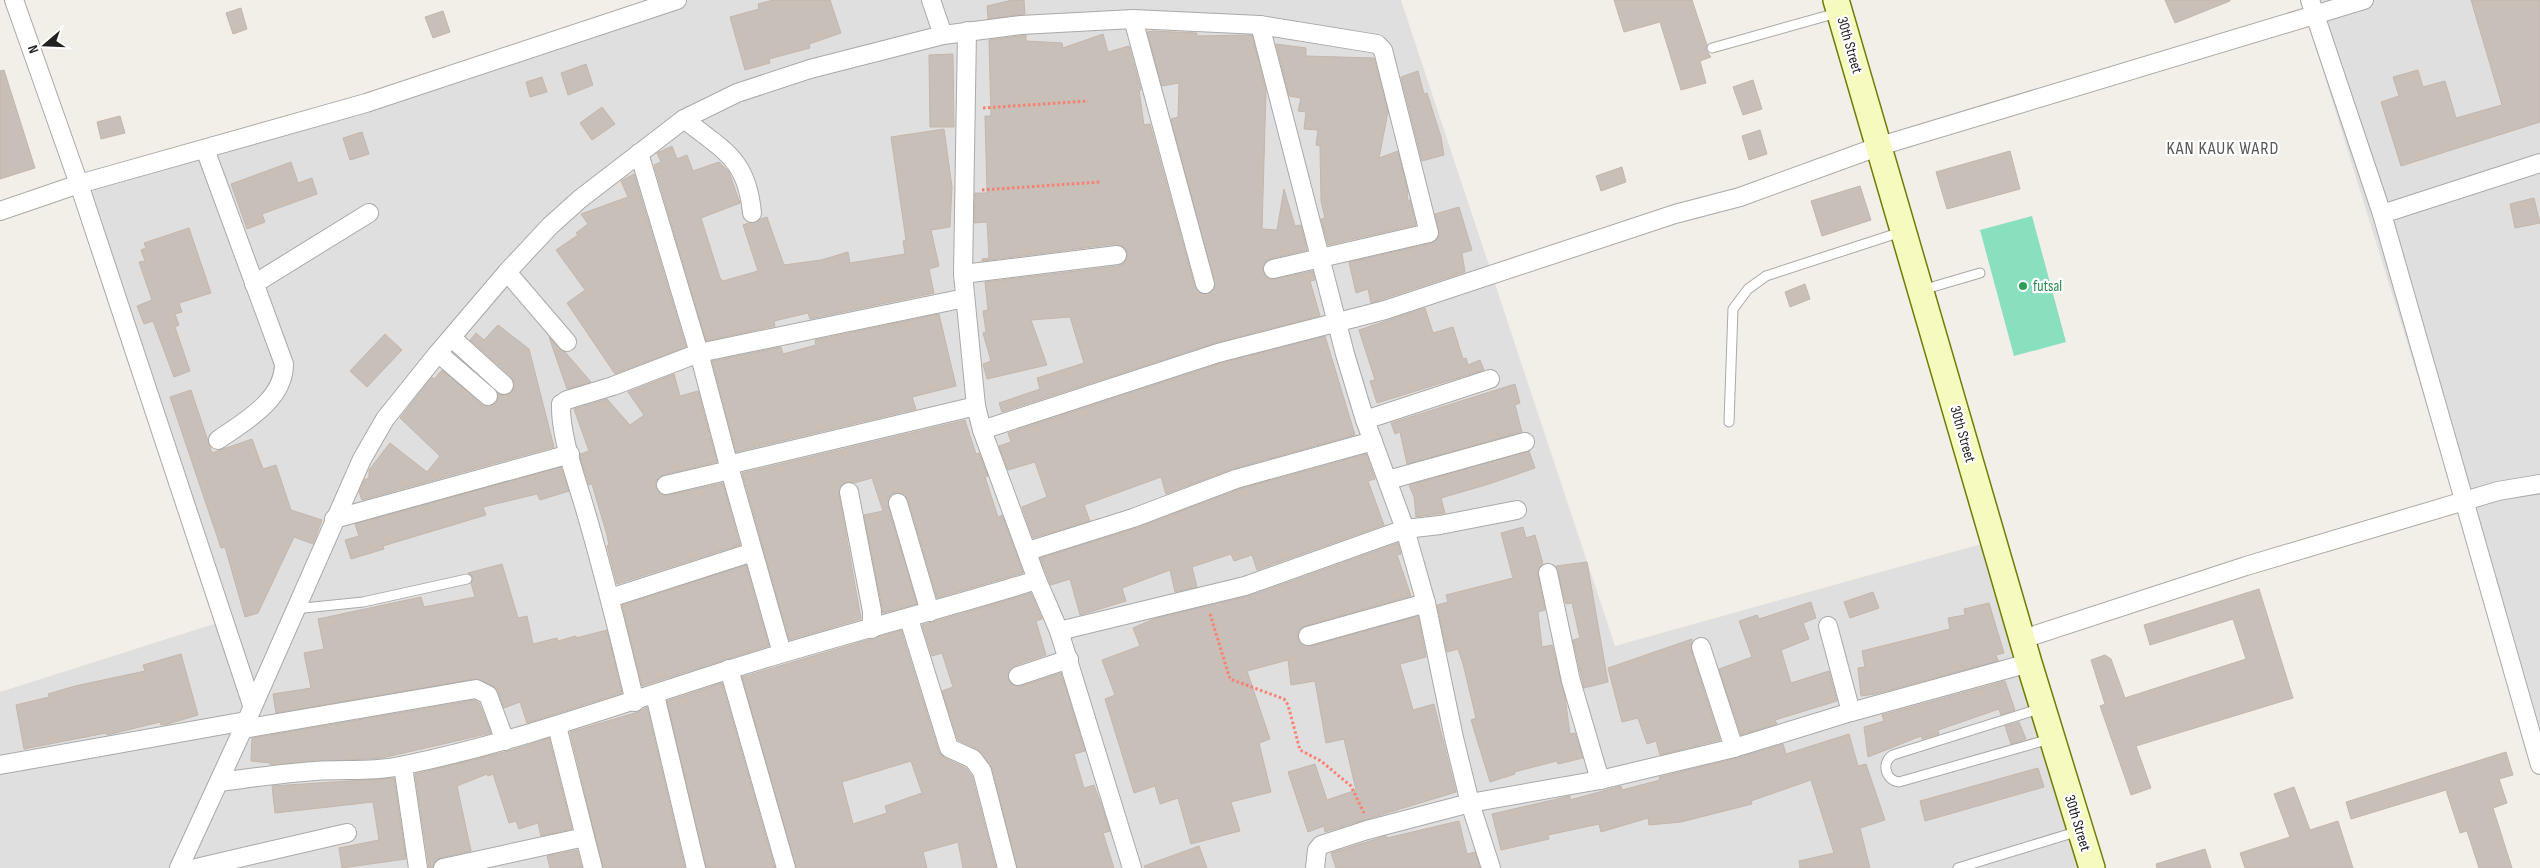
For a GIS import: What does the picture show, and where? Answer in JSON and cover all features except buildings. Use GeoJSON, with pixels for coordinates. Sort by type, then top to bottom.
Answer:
{"type":"FeatureCollection","features":[{"type":"Feature","properties":{"kind":"main road","name":"30th Street"},"geometry":{"type":"LineString","coordinates":[[1838,6],[2052,738],[2092,868]]}},
{"type":"Feature","properties":{"kind":"street"},"geometry":{"type":"LineString","coordinates":[[14,0],[79,184],[247,718]]}},
{"type":"Feature","properties":{"kind":"street"},"geometry":{"type":"LineString","coordinates":[[0,211],[79,184],[366,103],[677,0]]}},
{"type":"Feature","properties":{"kind":"street"},"geometry":{"type":"LineString","coordinates":[[931,0],[943,35]]}},
{"type":"Feature","properties":{"kind":"street"},"geometry":{"type":"LineString","coordinates":[[982,430],[1218,353],[1385,310],[1675,214],[1740,197],[1880,146],[2313,8],[2364,0]]}},
{"type":"Feature","properties":{"kind":"street"},"geometry":{"type":"LineString","coordinates":[[2313,8],[2382,214],[2466,502],[2534,725],[2540,764]]}},
{"type":"Feature","properties":{"kind":"street"},"geometry":{"type":"LineString","coordinates":[[1133,19],[1205,284]]}},
{"type":"Feature","properties":{"kind":"street"},"geometry":{"type":"LineString","coordinates":[[178,868],[247,718],[334,519],[362,459],[385,419],[507,272],[568,210],[684,119],[737,92],[810,68],[943,35],[967,31],[1133,19],[1260,25],[1377,44],[1383,50],[1429,233],[1321,256],[1273,269]]}},
{"type":"Feature","properties":{"kind":"street"},"geometry":{"type":"LineString","coordinates":[[1260,25],[1365,420],[1405,529],[1426,603],[1454,738],[1470,803],[1491,868]]}},
{"type":"Feature","properties":{"kind":"street"},"geometry":{"type":"LineString","coordinates":[[967,31],[963,274],[976,406],[982,430],[1028,551],[1037,580],[1069,659],[1132,868]]}},
{"type":"Feature","properties":{"kind":"street"},"geometry":{"type":"LineString","coordinates":[[684,119],[738,164],[750,190],[752,213]]}},
{"type":"Feature","properties":{"kind":"street"},"geometry":{"type":"LineString","coordinates":[[206,149],[284,364],[284,376],[280,387],[255,414],[218,440]]}},
{"type":"Feature","properties":{"kind":"street"},"geometry":{"type":"LineString","coordinates":[[639,153],[699,353],[729,468],[782,653]]}},
{"type":"Feature","properties":{"kind":"street"},"geometry":{"type":"LineString","coordinates":[[2382,214],[2540,163]]}},
{"type":"Feature","properties":{"kind":"street"},"geometry":{"type":"LineString","coordinates":[[254,284],[369,213]]}},
{"type":"Feature","properties":{"kind":"street"},"geometry":{"type":"LineString","coordinates":[[963,274],[1117,255]]}},
{"type":"Feature","properties":{"kind":"street"},"geometry":{"type":"LineString","coordinates":[[507,272],[566,342]]}},
{"type":"Feature","properties":{"kind":"street"},"geometry":{"type":"LineString","coordinates":[[635,702],[610,598],[570,454],[561,413],[562,404],[567,400],[679,362],[699,353],[965,298]]}},
{"type":"Feature","properties":{"kind":"street"},"geometry":{"type":"LineString","coordinates":[[452,338],[504,385]]}},
{"type":"Feature","properties":{"kind":"street"},"geometry":{"type":"LineString","coordinates":[[438,353],[488,396]]}},
{"type":"Feature","properties":{"kind":"street"},"geometry":{"type":"LineString","coordinates":[[1365,420],[1490,379]]}},
{"type":"Feature","properties":{"kind":"street"},"geometry":{"type":"LineString","coordinates":[[666,485],[976,406]]}},
{"type":"Feature","properties":{"kind":"street"},"geometry":{"type":"LineString","coordinates":[[1028,551],[1133,518],[1236,479],[1373,441]]}},
{"type":"Feature","properties":{"kind":"street"},"geometry":{"type":"LineString","coordinates":[[1388,480],[1525,442]]}},
{"type":"Feature","properties":{"kind":"street"},"geometry":{"type":"LineString","coordinates":[[334,519],[570,454]]}},
{"type":"Feature","properties":{"kind":"street"},"geometry":{"type":"LineString","coordinates":[[2023,639],[2246,566],[2507,489],[2540,484]]}},
{"type":"Feature","properties":{"kind":"street"},"geometry":{"type":"LineString","coordinates":[[849,492],[872,611],[872,629]]}},
{"type":"Feature","properties":{"kind":"street"},"geometry":{"type":"LineString","coordinates":[[898,503],[930,612]]}},
{"type":"Feature","properties":{"kind":"street"},"geometry":{"type":"LineString","coordinates":[[1059,631],[1253,583],[1405,529],[1448,524],[1517,510]]}},
{"type":"Feature","properties":{"kind":"street"},"geometry":{"type":"LineString","coordinates":[[610,598],[753,552]]}},
{"type":"Feature","properties":{"kind":"street"},"geometry":{"type":"LineString","coordinates":[[1548,573],[1571,681],[1600,780]]}},
{"type":"Feature","properties":{"kind":"street"},"geometry":{"type":"LineString","coordinates":[[218,782],[316,771],[366,770],[403,766],[505,741],[635,702],[729,669],[1037,580]]}},
{"type":"Feature","properties":{"kind":"street"},"geometry":{"type":"LineString","coordinates":[[1308,636],[1426,603]]}},
{"type":"Feature","properties":{"kind":"street"},"geometry":{"type":"LineString","coordinates":[[909,618],[949,748],[973,759],[982,771],[1007,868]]}},
{"type":"Feature","properties":{"kind":"street"},"geometry":{"type":"LineString","coordinates":[[1828,626],[1851,712]]}},
{"type":"Feature","properties":{"kind":"street"},"geometry":{"type":"LineString","coordinates":[[1701,647],[1734,748]]}},
{"type":"Feature","properties":{"kind":"street"},"geometry":{"type":"LineString","coordinates":[[1018,676],[1069,659]]}},
{"type":"Feature","properties":{"kind":"street"},"geometry":{"type":"LineString","coordinates":[[1315,868],[1317,850],[1321,845],[1367,830],[1470,803],[1600,780],[1734,748],[1851,712],[2030,663]]}},
{"type":"Feature","properties":{"kind":"street"},"geometry":{"type":"LineString","coordinates":[[729,669],[786,868]]}},
{"type":"Feature","properties":{"kind":"street"},"geometry":{"type":"LineString","coordinates":[[0,765],[247,718],[476,689],[484,691],[488,695],[505,741]]}},
{"type":"Feature","properties":{"kind":"street"},"geometry":{"type":"LineString","coordinates":[[655,695],[696,868]]}},
{"type":"Feature","properties":{"kind":"street"},"geometry":{"type":"LineString","coordinates":[[557,726],[586,837],[592,868]]}},
{"type":"Feature","properties":{"kind":"street"},"geometry":{"type":"LineString","coordinates":[[403,766],[418,868]]}},
{"type":"Feature","properties":{"kind":"street"},"geometry":{"type":"LineString","coordinates":[[196,868],[347,833]]}},
{"type":"Feature","properties":{"kind":"street"},"geometry":{"type":"LineString","coordinates":[[443,868],[514,861],[586,837]]}},
{"type":"Feature","properties":{"kind":"lane"},"geometry":{"type":"LineString","coordinates":[[1712,48],[1838,6]]}},
{"type":"Feature","properties":{"kind":"lane"},"geometry":{"type":"LineString","coordinates":[[1730,422],[1733,309],[1748,289],[1766,276],[1904,231]]}},
{"type":"Feature","properties":{"kind":"lane"},"geometry":{"type":"LineString","coordinates":[[1922,290],[1980,273]]}},
{"type":"Feature","properties":{"kind":"lane"},"geometry":{"type":"LineString","coordinates":[[294,610],[363,602],[467,579]]}},
{"type":"Feature","properties":{"kind":"lane"},"geometry":{"type":"LineString","coordinates":[[2043,707],[1893,755],[1885,763],[1889,778],[1899,782],[2052,738]]}},
{"type":"Feature","properties":{"kind":"lane"},"geometry":{"type":"LineString","coordinates":[[1958,868],[2081,831]]}},
{"type":"Feature","properties":{"kind":"path"},"geometry":{"type":"LineString","coordinates":[[966,109],[1088,101]]}},
{"type":"Feature","properties":{"kind":"path"},"geometry":{"type":"LineString","coordinates":[[964,191],[1100,182]]}},
{"type":"Feature","properties":{"kind":"path"},"geometry":{"type":"LineString","coordinates":[[1204,596],[1230,679],[1284,699],[1288,705],[1300,750],[1321,761],[1351,786],[1363,808],[1367,830]]}},
{"type":"Feature","properties":{"kind":"shaded area"},"geometry":{"type":"Polygon","coordinates":[[[676,0],[1401,0],[1615,646],[1985,543],[2086,868],[0,868],[0,692],[217,623],[79,187],[676,0]]]}},
{"type":"Feature","properties":{"kind":"shaded area"},"geometry":{"type":"Polygon","coordinates":[[[2301,0],[2540,0],[2540,771],[2301,0]]]}},
{"type":"Feature","properties":{"kind":"green space","name":"futsal"},"geometry":{"type":"Polygon","coordinates":[[[2032,216],[2066,342],[2014,356],[1980,230],[2032,216]]]}},
{"type":"Feature","properties":{"kind":"place","name":"futsal"},"geometry":{"type":"Point","coordinates":[2023,286]}},
{"type":"Feature","properties":{"kind":"district","name":"KAN KAUK WARD"},"geometry":{"type":"Point","coordinates":[2223,148]}}]}
